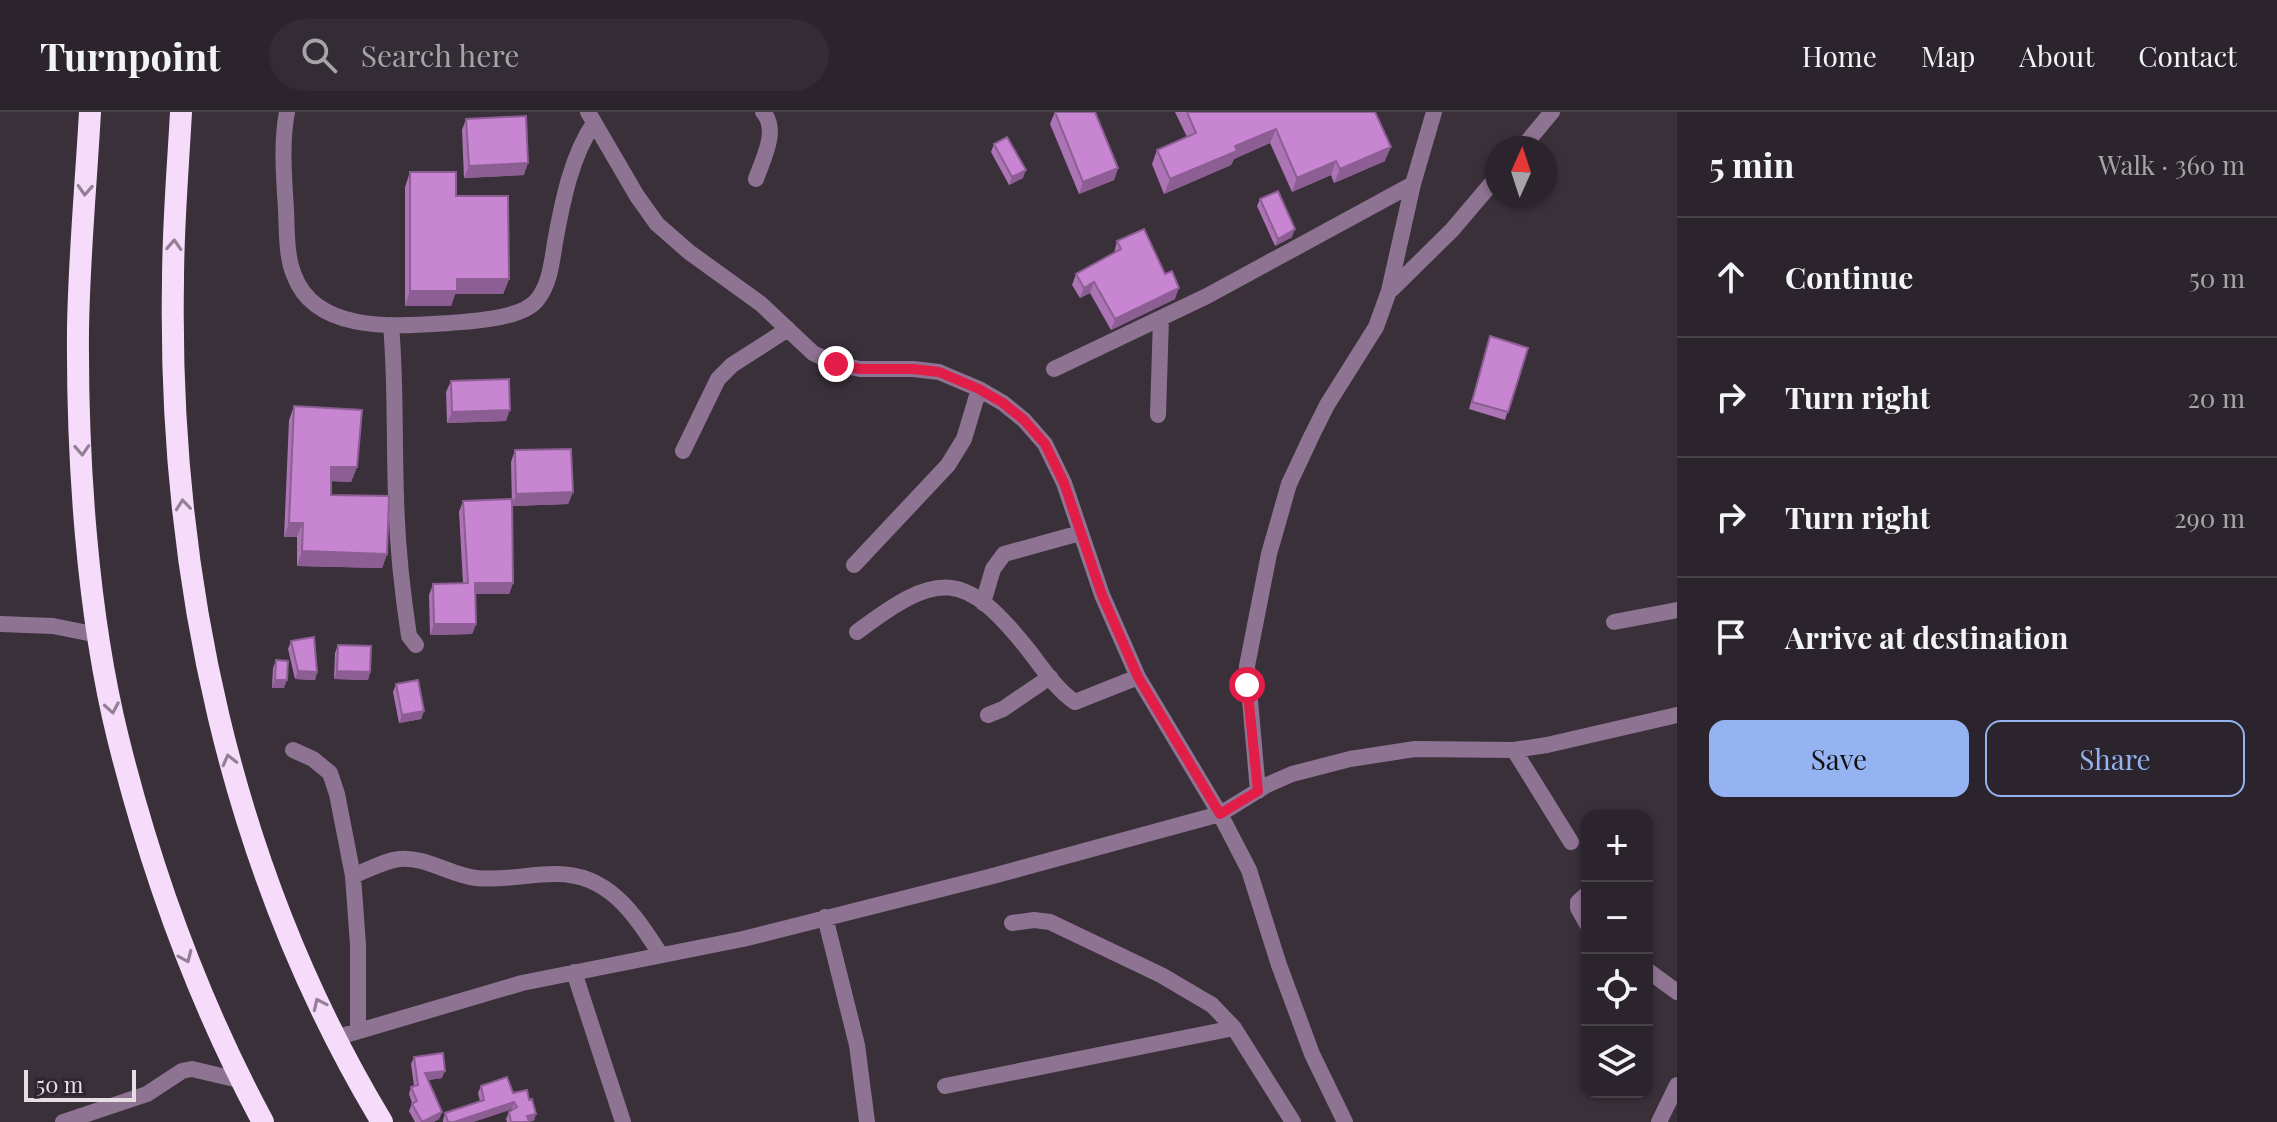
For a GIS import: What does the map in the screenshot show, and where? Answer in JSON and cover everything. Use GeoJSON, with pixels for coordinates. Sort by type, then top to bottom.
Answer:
{"type":"FeatureCollection","features":[{"type":"Feature","properties":{"kind":"highway"},"geometry":{"type":"LineString","coordinates":[[90,112],[78,331],[86,520],[98,635],[117,736],[180,945],[263,1122]]}},
{"type":"Feature","properties":{"kind":"highway"},"geometry":{"type":"LineString","coordinates":[[181,112],[173,282],[175,396],[181,492],[199,633],[243,812],[300,963],[347,1064],[382,1122]]}},
{"type":"Feature","properties":{"kind":"street"},"geometry":{"type":"LineString","coordinates":[[287,112],[285,191],[293,273],[303,293],[318,306],[359,323],[413,326],[486,321],[536,302],[548,279],[567,186],[591,117]]}},
{"type":"Feature","properties":{"kind":"street"},"geometry":{"type":"LineString","coordinates":[[756,179],[771,125],[763,112]]}},
{"type":"Feature","properties":{"kind":"street"},"geometry":{"type":"LineString","coordinates":[[1258,791],[1247,666],[1269,554],[1295,472],[1327,405],[1376,327],[1389,291],[1413,184],[1434,112]]}},
{"type":"Feature","properties":{"kind":"street"},"geometry":{"type":"LineString","coordinates":[[1532,136],[1552,112]]}},
{"type":"Feature","properties":{"kind":"street"},"geometry":{"type":"LineString","coordinates":[[591,117],[657,224],[689,252],[761,304],[813,353],[836,364],[860,369],[939,372],[1003,403],[1024,420],[1045,444],[1064,483],[1102,595],[1138,677],[1220,814],[1249,870],[1312,1054],[1345,1122]]}},
{"type":"Feature","properties":{"kind":"street"},"geometry":{"type":"LineString","coordinates":[[1054,369],[1207,296],[1413,184]]}},
{"type":"Feature","properties":{"kind":"street"},"geometry":{"type":"LineString","coordinates":[[1389,291],[1452,230],[1485,191]]}},
{"type":"Feature","properties":{"kind":"street"},"geometry":{"type":"LineString","coordinates":[[1158,415],[1161,318]]}},
{"type":"Feature","properties":{"kind":"street"},"geometry":{"type":"LineString","coordinates":[[391,325],[396,379],[396,497],[400,556],[409,636],[416,645]]}},
{"type":"Feature","properties":{"kind":"street"},"geometry":{"type":"LineString","coordinates":[[683,451],[706,398],[718,379],[732,365],[788,329]]}},
{"type":"Feature","properties":{"kind":"street"},"geometry":{"type":"LineString","coordinates":[[854,565],[948,465],[964,439],[979,389]]}},
{"type":"Feature","properties":{"kind":"street"},"geometry":{"type":"LineString","coordinates":[[983,603],[993,569],[1004,554],[1080,533]]}},
{"type":"Feature","properties":{"kind":"street"},"geometry":{"type":"LineString","coordinates":[[857,632],[894,605],[932,587],[949,586],[965,591],[983,603],[1009,626],[1050,677],[1075,702],[1138,677]]}},
{"type":"Feature","properties":{"kind":"street"},"geometry":{"type":"LineString","coordinates":[[1614,622],[1677,610]]}},
{"type":"Feature","properties":{"kind":"street"},"geometry":{"type":"LineString","coordinates":[[0,624],[53,626],[98,635]]}},
{"type":"Feature","properties":{"kind":"street"},"geometry":{"type":"LineString","coordinates":[[988,715],[1003,709],[1050,677]]}},
{"type":"Feature","properties":{"kind":"street"},"geometry":{"type":"LineString","coordinates":[[335,1038],[522,983],[743,939],[1220,814],[1292,774],[1376,755],[1441,747],[1514,750],[1547,745],[1677,715]]}},
{"type":"Feature","properties":{"kind":"street"},"geometry":{"type":"LineString","coordinates":[[293,750],[313,759],[330,773],[337,794],[353,876],[358,945],[358,1030]]}},
{"type":"Feature","properties":{"kind":"street"},"geometry":{"type":"LineString","coordinates":[[1514,750],[1571,842]]}},
{"type":"Feature","properties":{"kind":"street"},"geometry":{"type":"LineString","coordinates":[[353,876],[401,859],[415,859],[476,878],[578,876],[630,907],[661,955]]}},
{"type":"Feature","properties":{"kind":"street"},"geometry":{"type":"LineString","coordinates":[[825,917],[857,1045],[867,1122]]}},
{"type":"Feature","properties":{"kind":"street"},"geometry":{"type":"LineString","coordinates":[[1012,923],[1034,920],[1050,922],[1161,975],[1212,1005],[1234,1028],[1293,1122]]}},
{"type":"Feature","properties":{"kind":"street"},"geometry":{"type":"LineString","coordinates":[[574,972],[623,1122]]}},
{"type":"Feature","properties":{"kind":"street"},"geometry":{"type":"LineString","coordinates":[[1653,974],[1677,992]]}},
{"type":"Feature","properties":{"kind":"street"},"geometry":{"type":"LineString","coordinates":[[945,1086],[1234,1028]]}},
{"type":"Feature","properties":{"kind":"street"},"geometry":{"type":"LineString","coordinates":[[63,1122],[147,1094],[182,1071],[192,1069],[243,1081]]}},
{"type":"Feature","properties":{"kind":"street"},"geometry":{"type":"LineString","coordinates":[[1659,1122],[1677,1085]]}},
{"type":"Feature","properties":{"kind":"building"},"geometry":{"type":"Polygon","coordinates":[[[1055,112],[1095,112],[1118,168],[1083,182],[1055,112]]]}},
{"type":"Feature","properties":{"kind":"building"},"geometry":{"type":"Polygon","coordinates":[[[1187,112],[1375,112],[1391,147],[1340,169],[1336,161],[1297,178],[1276,129],[1235,146],[1237,151],[1170,179],[1157,150],[1196,133],[1187,112]]]}},
{"type":"Feature","properties":{"kind":"building"},"geometry":{"type":"Polygon","coordinates":[[[526,116],[528,163],[469,166],[466,119],[526,116]]]}},
{"type":"Feature","properties":{"kind":"building"},"geometry":{"type":"Polygon","coordinates":[[[1007,137],[1026,170],[1012,177],[994,144],[1007,137]]]}},
{"type":"Feature","properties":{"kind":"building"},"geometry":{"type":"Polygon","coordinates":[[[410,172],[456,172],[456,196],[508,196],[509,279],[457,279],[457,291],[410,291],[410,172]]]}},
{"type":"Feature","properties":{"kind":"building"},"geometry":{"type":"Polygon","coordinates":[[[1278,191],[1295,229],[1278,239],[1260,199],[1278,191]]]}},
{"type":"Feature","properties":{"kind":"building"},"geometry":{"type":"Polygon","coordinates":[[[1144,229],[1165,274],[1172,271],[1179,288],[1115,319],[1094,282],[1084,288],[1076,274],[1121,249],[1117,241],[1144,229]]]}},
{"type":"Feature","properties":{"kind":"building"},"geometry":{"type":"Polygon","coordinates":[[[1490,336],[1528,348],[1508,412],[1472,402],[1490,336]]]}},
{"type":"Feature","properties":{"kind":"building"},"geometry":{"type":"Polygon","coordinates":[[[509,379],[510,410],[452,412],[451,381],[509,379]]]}},
{"type":"Feature","properties":{"kind":"building"},"geometry":{"type":"Polygon","coordinates":[[[294,406],[362,410],[357,467],[331,467],[331,495],[389,496],[387,554],[302,551],[303,523],[289,523],[294,406]]]}},
{"type":"Feature","properties":{"kind":"building"},"geometry":{"type":"Polygon","coordinates":[[[571,449],[573,492],[516,494],[515,450],[571,449]]]}},
{"type":"Feature","properties":{"kind":"building"},"geometry":{"type":"Polygon","coordinates":[[[512,499],[513,583],[475,583],[476,624],[434,624],[433,584],[468,583],[463,501],[512,499]]]}},
{"type":"Feature","properties":{"kind":"building"},"geometry":{"type":"Polygon","coordinates":[[[314,637],[317,672],[298,671],[291,641],[314,637]]]}},
{"type":"Feature","properties":{"kind":"building"},"geometry":{"type":"Polygon","coordinates":[[[338,645],[371,646],[370,672],[337,671],[338,645]]]}},
{"type":"Feature","properties":{"kind":"building"},"geometry":{"type":"Polygon","coordinates":[[[276,660],[288,661],[287,680],[275,680],[276,660]]]}},
{"type":"Feature","properties":{"kind":"building"},"geometry":{"type":"Polygon","coordinates":[[[418,680],[424,711],[402,715],[396,684],[418,680]]]}},
{"type":"Feature","properties":{"kind":"building"},"geometry":{"type":"Polygon","coordinates":[[[443,1053],[445,1071],[425,1073],[442,1112],[422,1122],[412,1104],[417,1101],[411,1087],[418,1085],[414,1057],[443,1053]]]}},
{"type":"Feature","properties":{"kind":"building"},"geometry":{"type":"Polygon","coordinates":[[[507,1077],[513,1093],[527,1090],[529,1100],[532,1099],[536,1114],[527,1116],[529,1122],[511,1122],[509,1112],[517,1107],[514,1102],[448,1122],[445,1113],[484,1100],[481,1086],[507,1077]]]}},
{"type":"Feature","properties":{"kind":"route"},"geometry":{"type":"LineString","coordinates":[[836,364],[860,369],[939,372],[1003,403],[1024,420],[1045,444],[1064,483],[1102,595],[1138,677],[1220,814],[1258,791],[1247,685]]}}]}
